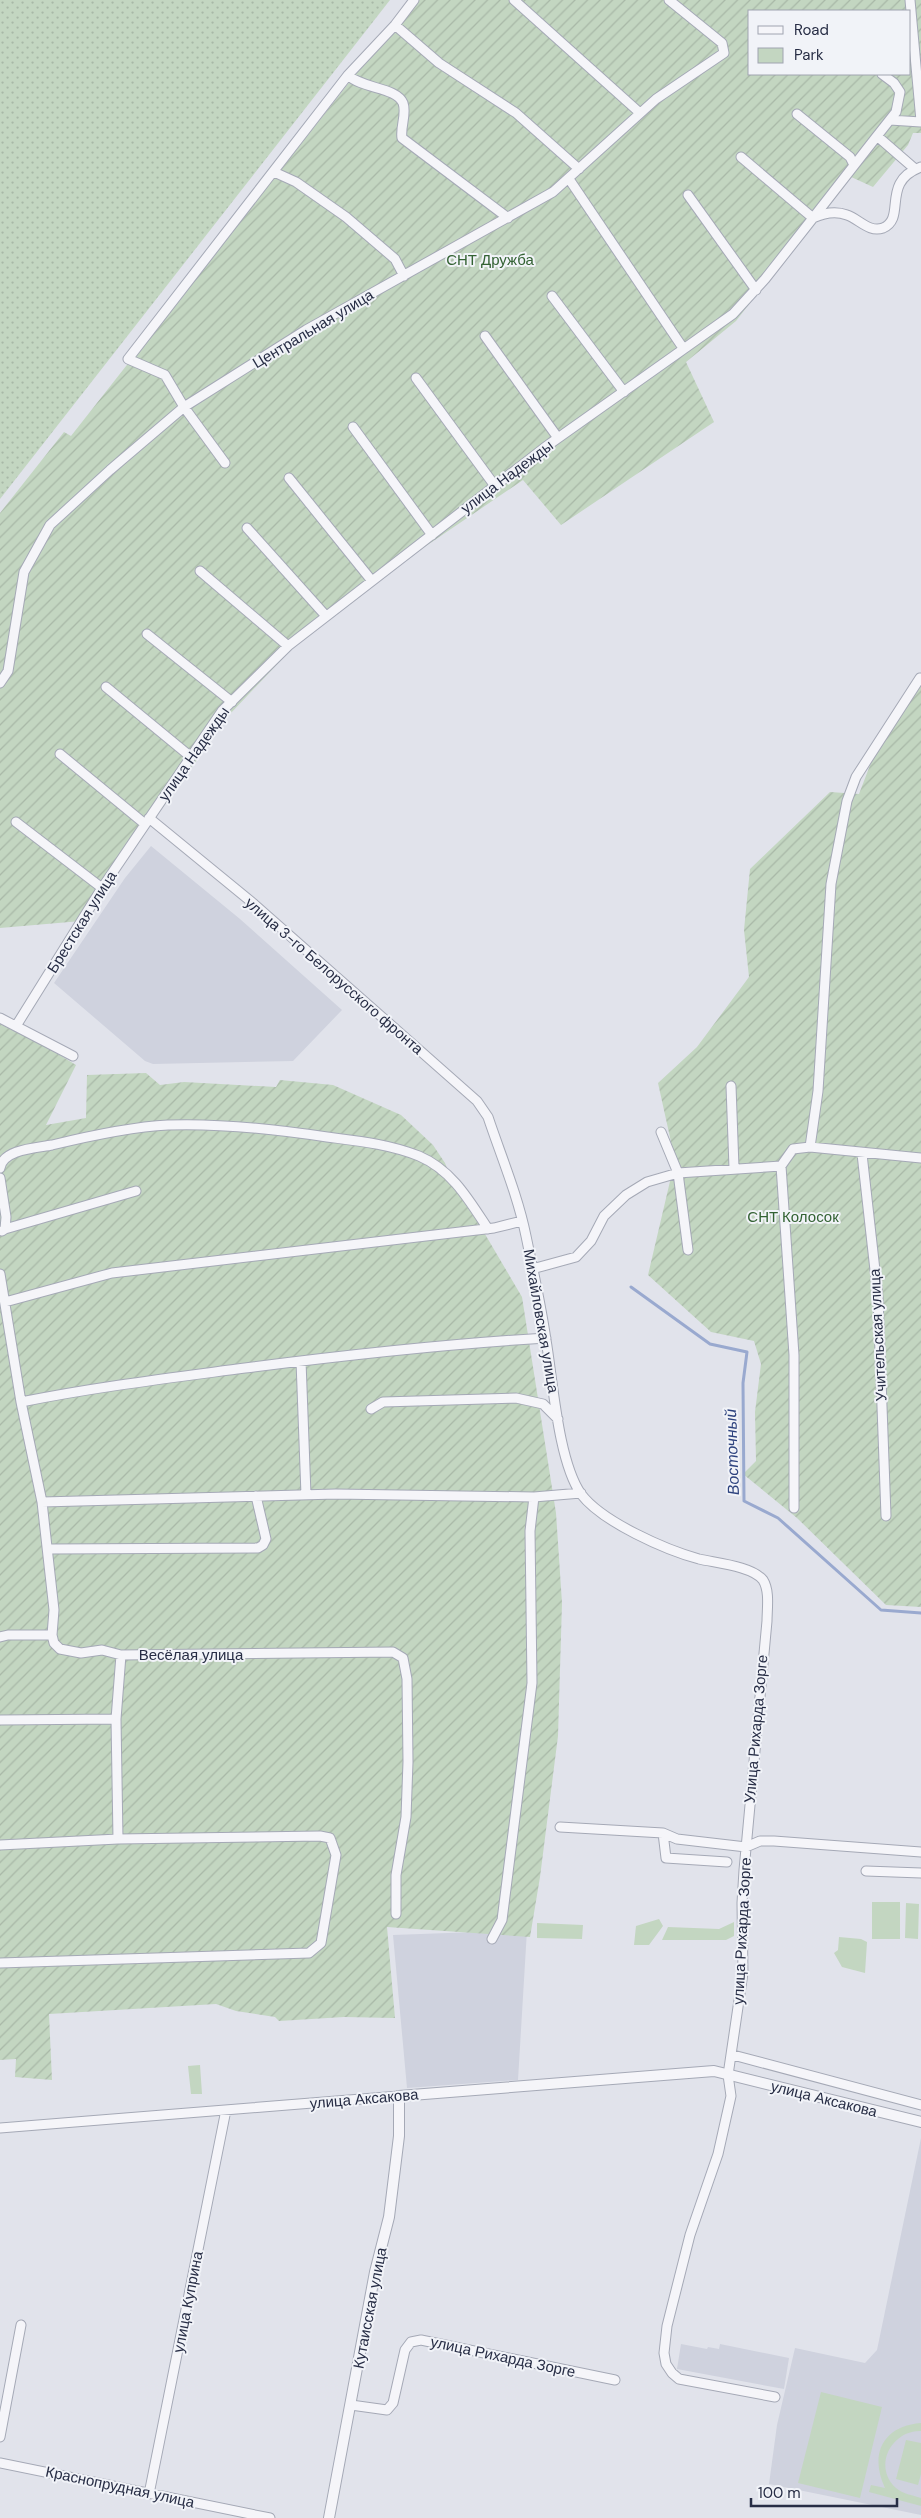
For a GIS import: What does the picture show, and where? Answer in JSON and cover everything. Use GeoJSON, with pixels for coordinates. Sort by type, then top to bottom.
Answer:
{"type":"FeatureCollection","features":[{"type":"Feature","properties":{"kind":"street"},"geometry":{"type":"LineString","coordinates":[[225,463],[184,407],[165,375],[128,359],[348,75],[395,25],[414,0]]}},
{"type":"Feature","properties":{"kind":"street"},"geometry":{"type":"LineString","coordinates":[[514,0],[640,113]]}},
{"type":"Feature","properties":{"kind":"street","name":"Центральная улица"},"geometry":{"type":"LineString","coordinates":[[0,683],[8,671],[24,572],[50,525],[110,470],[184,407],[306,330],[553,192],[656,99],[724,53],[722,43],[669,0]]}},
{"type":"Feature","properties":{"kind":"street"},"geometry":{"type":"LineString","coordinates":[[890,120],[921,121],[911,11]]}},
{"type":"Feature","properties":{"kind":"street"},"geometry":{"type":"LineString","coordinates":[[395,25],[439,63],[516,113],[579,169]]}},
{"type":"Feature","properties":{"kind":"street"},"geometry":{"type":"LineString","coordinates":[[348,75],[355,82],[394,94],[403,102],[405,114],[400,129],[402,138],[508,218]]}},
{"type":"Feature","properties":{"kind":"street","name":"улица Надежды"},"geometry":{"type":"LineString","coordinates":[[147,821],[222,711],[288,646],[558,438],[733,314],[756,290],[896,112],[900,92],[883,75]]}},
{"type":"Feature","properties":{"kind":"street"},"geometry":{"type":"LineString","coordinates":[[797,114],[850,157],[854,165]]}},
{"type":"Feature","properties":{"kind":"street"},"geometry":{"type":"LineString","coordinates":[[741,157],[813,218],[827,212],[848,215],[866,227],[881,229],[888,224],[895,212],[899,182],[918,168],[877,136]]}},
{"type":"Feature","properties":{"kind":"street"},"geometry":{"type":"LineString","coordinates":[[274,172],[296,182],[346,217],[395,259],[404,276]]}},
{"type":"Feature","properties":{"kind":"street"},"geometry":{"type":"LineString","coordinates":[[569,179],[683,348]]}},
{"type":"Feature","properties":{"kind":"street"},"geometry":{"type":"LineString","coordinates":[[688,195],[756,290]]}},
{"type":"Feature","properties":{"kind":"street"},"geometry":{"type":"LineString","coordinates":[[552,296],[624,392]]}},
{"type":"Feature","properties":{"kind":"street"},"geometry":{"type":"LineString","coordinates":[[485,336],[558,438]]}},
{"type":"Feature","properties":{"kind":"street"},"geometry":{"type":"LineString","coordinates":[[416,378],[495,486]]}},
{"type":"Feature","properties":{"kind":"street"},"geometry":{"type":"LineString","coordinates":[[353,427],[432,535]]}},
{"type":"Feature","properties":{"kind":"street"},"geometry":{"type":"LineString","coordinates":[[289,478],[372,581]]}},
{"type":"Feature","properties":{"kind":"street"},"geometry":{"type":"LineString","coordinates":[[247,528],[326,616]]}},
{"type":"Feature","properties":{"kind":"street"},"geometry":{"type":"LineString","coordinates":[[200,571],[288,646]]}},
{"type":"Feature","properties":{"kind":"street"},"geometry":{"type":"LineString","coordinates":[[147,634],[232,702]]}},
{"type":"Feature","properties":{"kind":"street"},"geometry":{"type":"LineString","coordinates":[[810,1147],[818,1091],[831,884],[847,801],[856,778],[920,678]]}},
{"type":"Feature","properties":{"kind":"street"},"geometry":{"type":"LineString","coordinates":[[106,687],[191,757]]}},
{"type":"Feature","properties":{"kind":"street","name":"улица 3-го Белорусского фронта"},"geometry":{"type":"LineString","coordinates":[[60,754],[254,904],[477,1101],[488,1117],[499,1150]]}},
{"type":"Feature","properties":{"kind":"street","name":"Брестская улица"},"geometry":{"type":"LineString","coordinates":[[16,1026],[102,888],[147,821]]}},
{"type":"Feature","properties":{"kind":"street"},"geometry":{"type":"LineString","coordinates":[[16,822],[102,888]]}},
{"type":"Feature","properties":{"kind":"street"},"geometry":{"type":"LineString","coordinates":[[0,1018],[73,1056]]}},
{"type":"Feature","properties":{"kind":"street"},"geometry":{"type":"LineString","coordinates":[[731,1086],[734,1168]]}},
{"type":"Feature","properties":{"kind":"street"},"geometry":{"type":"LineString","coordinates":[[0,1168],[1,1162],[9,1156],[20,1152],[84,1138],[167,1126],[266,1128],[386,1145],[420,1157],[450,1175],[488,1229]]}},
{"type":"Feature","properties":{"kind":"street"},"geometry":{"type":"LineString","coordinates":[[661,1132],[678,1173],[688,1250]]}},
{"type":"Feature","properties":{"kind":"street"},"geometry":{"type":"LineString","coordinates":[[794,1508],[794,1355],[781,1166],[793,1149],[810,1147],[862,1154],[921,1158]]}},
{"type":"Feature","properties":{"kind":"street","name":"Михайловская улица"},"geometry":{"type":"LineString","coordinates":[[499,1150],[522,1221],[546,1338],[558,1419],[568,1465],[581,1493]]}},
{"type":"Feature","properties":{"kind":"street","name":"Учительская улица"},"geometry":{"type":"LineString","coordinates":[[862,1154],[878,1297],[886,1516]]}},
{"type":"Feature","properties":{"kind":"street"},"geometry":{"type":"LineString","coordinates":[[532,1269],[576,1257],[591,1240],[604,1216],[626,1195],[648,1182],[678,1173],[781,1166]]}},
{"type":"Feature","properties":{"kind":"street"},"geometry":{"type":"LineString","coordinates":[[0,1178],[6,1217],[2,1231]]}},
{"type":"Feature","properties":{"kind":"street"},"geometry":{"type":"LineString","coordinates":[[2,1231],[136,1190]]}},
{"type":"Feature","properties":{"kind":"street"},"geometry":{"type":"LineString","coordinates":[[5,1302],[112,1273],[488,1229],[522,1221]]}},
{"type":"Feature","properties":{"kind":"street"},"geometry":{"type":"LineString","coordinates":[[0,1274],[21,1402],[42,1502],[49,1550],[54,1610],[52,1635],[8,1635],[0,1637]]}},
{"type":"Feature","properties":{"kind":"street"},"geometry":{"type":"LineString","coordinates":[[21,1402],[96,1387],[301,1361],[446,1344],[546,1338]]}},
{"type":"Feature","properties":{"kind":"street"},"geometry":{"type":"LineString","coordinates":[[301,1361],[306,1495]]}},
{"type":"Feature","properties":{"kind":"street"},"geometry":{"type":"LineString","coordinates":[[371,1409],[383,1402],[516,1398],[543,1404],[558,1419]]}},
{"type":"Feature","properties":{"kind":"street"},"geometry":{"type":"LineString","coordinates":[[42,1502],[306,1495],[534,1498],[581,1493]]}},
{"type":"Feature","properties":{"kind":"street","name":"Улица Рихарда Зорге"},"geometry":{"type":"LineString","coordinates":[[581,1493],[592,1506],[640,1536],[697,1558],[752,1572],[763,1581],[767,1591],[767,1611],[746,1847]]}},
{"type":"Feature","properties":{"kind":"street"},"geometry":{"type":"LineString","coordinates":[[49,1550],[258,1548],[263,1545],[266,1538],[256,1496]]}},
{"type":"Feature","properties":{"kind":"street"},"geometry":{"type":"LineString","coordinates":[[492,1939],[502,1920],[532,1683],[530,1530],[534,1498]]}},
{"type":"Feature","properties":{"kind":"street","name":"Весёлая улица"},"geometry":{"type":"LineString","coordinates":[[52,1635],[54,1643],[60,1649],[81,1653],[102,1650],[121,1655],[393,1652],[404,1658],[407,1679],[408,1762],[406,1817],[396,1875],[396,1914]]}},
{"type":"Feature","properties":{"kind":"street"},"geometry":{"type":"LineString","coordinates":[[118,1839],[116,1719],[121,1655]]}},
{"type":"Feature","properties":{"kind":"street"},"geometry":{"type":"LineString","coordinates":[[0,1720],[116,1719]]}},
{"type":"Feature","properties":{"kind":"street"},"geometry":{"type":"LineString","coordinates":[[560,1826],[663,1833],[677,1839],[746,1847],[760,1841],[774,1841],[921,1852]]}},
{"type":"Feature","properties":{"kind":"street"},"geometry":{"type":"LineString","coordinates":[[663,1833],[666,1858],[727,1862]]}},
{"type":"Feature","properties":{"kind":"street"},"geometry":{"type":"LineString","coordinates":[[0,1846],[118,1839],[320,1836],[330,1838],[336,1855],[321,1943],[309,1953],[0,1964]]}},
{"type":"Feature","properties":{"kind":"street","name":"улица Рихарда Зорге"},"geometry":{"type":"LineString","coordinates":[[728,2075],[733,2055],[743,1972],[742,1903],[746,1847]]}},
{"type":"Feature","properties":{"kind":"street"},"geometry":{"type":"LineString","coordinates":[[866,1871],[921,1873]]}},
{"type":"Feature","properties":{"kind":"street"},"geometry":{"type":"LineString","coordinates":[[733,2055],[921,2105]]}},
{"type":"Feature","properties":{"kind":"street","name":"улица Аксакова"},"geometry":{"type":"LineString","coordinates":[[0,2128],[714,2071],[921,2122]]}},
{"type":"Feature","properties":{"kind":"street"},"geometry":{"type":"LineString","coordinates":[[728,2075],[731,2096],[718,2154],[690,2235],[667,2326],[664,2353],[666,2364],[679,2378],[774,2397]]}},
{"type":"Feature","properties":{"kind":"street","name":"Кутаисская улица"},"geometry":{"type":"LineString","coordinates":[[329,2518],[376,2272],[389,2217],[399,2136],[399,2096]]}},
{"type":"Feature","properties":{"kind":"street","name":"улица Куприна"},"geometry":{"type":"LineString","coordinates":[[149,2494],[226,2110]]}},
{"type":"Feature","properties":{"kind":"street"},"geometry":{"type":"LineString","coordinates":[[0,2437],[21,2325]]}},
{"type":"Feature","properties":{"kind":"street","name":"улица Рихарда Зорге"},"geometry":{"type":"LineString","coordinates":[[351,2405],[378,2411],[388,2410],[393,2403],[405,2350],[412,2342],[421,2340],[614,2380]]}},
{"type":"Feature","properties":{"kind":"street","name":"Краснопрудная улица"},"geometry":{"type":"LineString","coordinates":[[0,2462],[270,2518]]}},
{"type":"Feature","properties":{"kind":"shaded area"},"geometry":{"type":"Polygon","coordinates":[[[151,846],[240,919],[342,1010],[293,1061],[153,1064],[145,1061],[54,983],[125,878],[151,846]]]}},
{"type":"Feature","properties":{"kind":"shaded area"},"geometry":{"type":"Polygon","coordinates":[[[527,1930],[518,2080],[407,2088],[393,1935],[527,1930]]]}},
{"type":"Feature","properties":{"kind":"shaded area"},"geometry":{"type":"Polygon","coordinates":[[[921,2138],[921,2515],[769,2484],[777,2425],[795,2348],[865,2363],[877,2350],[921,2138]]]}},
{"type":"Feature","properties":{"kind":"shaded area"},"geometry":{"type":"Polygon","coordinates":[[[681,2344],[707,2349],[708,2347],[719,2349],[720,2344],[789,2358],[784,2389],[677,2369],[681,2344]]]}},
{"type":"Feature","properties":{"kind":"green space"},"geometry":{"type":"Polygon","coordinates":[[[0,0],[390,0],[0,499],[0,0]]]}},
{"type":"Feature","properties":{"kind":"green space","name":"СНТ Дружба"},"geometry":{"type":"Polygon","coordinates":[[[414,0],[921,0],[921,133],[913,133],[908,145],[873,187],[849,176],[736,321],[686,362],[714,422],[561,525],[523,480],[323,616],[230,714],[81,921],[0,928],[0,513],[64,432],[71,436],[414,0]]]}},
{"type":"Feature","properties":{"kind":"green space","name":"СНТ Колосок"},"geometry":{"type":"Polygon","coordinates":[[[921,674],[921,1607],[886,1605],[797,1518],[743,1474],[756,1461],[755,1412],[761,1364],[754,1341],[711,1332],[648,1275],[675,1160],[658,1083],[697,1047],[749,977],[744,930],[750,869],[830,792],[859,794],[885,726],[921,674]]]}},
{"type":"Feature","properties":{"kind":"green space"},"geometry":{"type":"Polygon","coordinates":[[[0,1024],[43,1045],[76,1065],[46,1125],[86,1118],[87,1075],[146,1073],[160,1085],[184,1082],[276,1087],[280,1080],[333,1085],[401,1115],[433,1145],[445,1163],[454,1187],[482,1229],[522,1297],[556,1513],[562,1603],[558,1736],[540,1877],[530,1937],[387,1927],[395,2018],[344,2017],[279,2021],[275,2017],[236,2011],[216,2004],[49,2014],[52,2080],[15,2077],[16,2059],[0,2060],[0,1024]]]}},
{"type":"Feature","properties":{"kind":"green space"},"geometry":{"type":"Polygon","coordinates":[[[872,1902],[900,1902],[900,1939],[872,1939],[872,1902]]]}},
{"type":"Feature","properties":{"kind":"green space"},"geometry":{"type":"Polygon","coordinates":[[[906,1903],[919,1904],[918,1939],[905,1938],[906,1903]]]}},
{"type":"Feature","properties":{"kind":"green space"},"geometry":{"type":"Polygon","coordinates":[[[659,1919],[663,1926],[649,1945],[634,1945],[636,1926],[659,1919]]]}},
{"type":"Feature","properties":{"kind":"green space"},"geometry":{"type":"Polygon","coordinates":[[[734,1922],[734,1936],[726,1940],[662,1940],[668,1927],[719,1929],[734,1922]]]}},
{"type":"Feature","properties":{"kind":"green space"},"geometry":{"type":"Polygon","coordinates":[[[537,1923],[583,1925],[582,1939],[537,1938],[537,1923]]]}},
{"type":"Feature","properties":{"kind":"green space"},"geometry":{"type":"Polygon","coordinates":[[[839,1937],[861,1939],[867,1942],[865,1973],[842,1967],[834,1953],[838,1950],[839,1937]]]}},
{"type":"Feature","properties":{"kind":"green space"},"geometry":{"type":"Polygon","coordinates":[[[200,2065],[202,2094],[191,2094],[188,2066],[200,2065]]]}},
{"type":"Feature","properties":{"kind":"green space"},"geometry":{"type":"Polygon","coordinates":[[[821,2392],[882,2407],[860,2498],[798,2483],[821,2392]]]}},
{"type":"Feature","properties":{"kind":"green space"},"geometry":{"type":"Polygon","coordinates":[[[921,2423],[921,2431],[901,2436],[894,2443],[886,2460],[886,2470],[889,2479],[896,2488],[921,2498],[921,2506],[869,2492],[871,2485],[885,2488],[880,2476],[879,2453],[889,2436],[908,2425],[921,2423]]]}},
{"type":"Feature","properties":{"kind":"green space"},"geometry":{"type":"Polygon","coordinates":[[[906,2440],[921,2443],[921,2474],[918,2485],[896,2479],[906,2440]]]}},
{"type":"Feature","properties":{"kind":"waterway","name":"Восточный"},"geometry":{"type":"LineString","coordinates":[[631,1287],[710,1344],[747,1352],[743,1383],[744,1501],[778,1518],[881,1610],[921,1613]]}}]}
